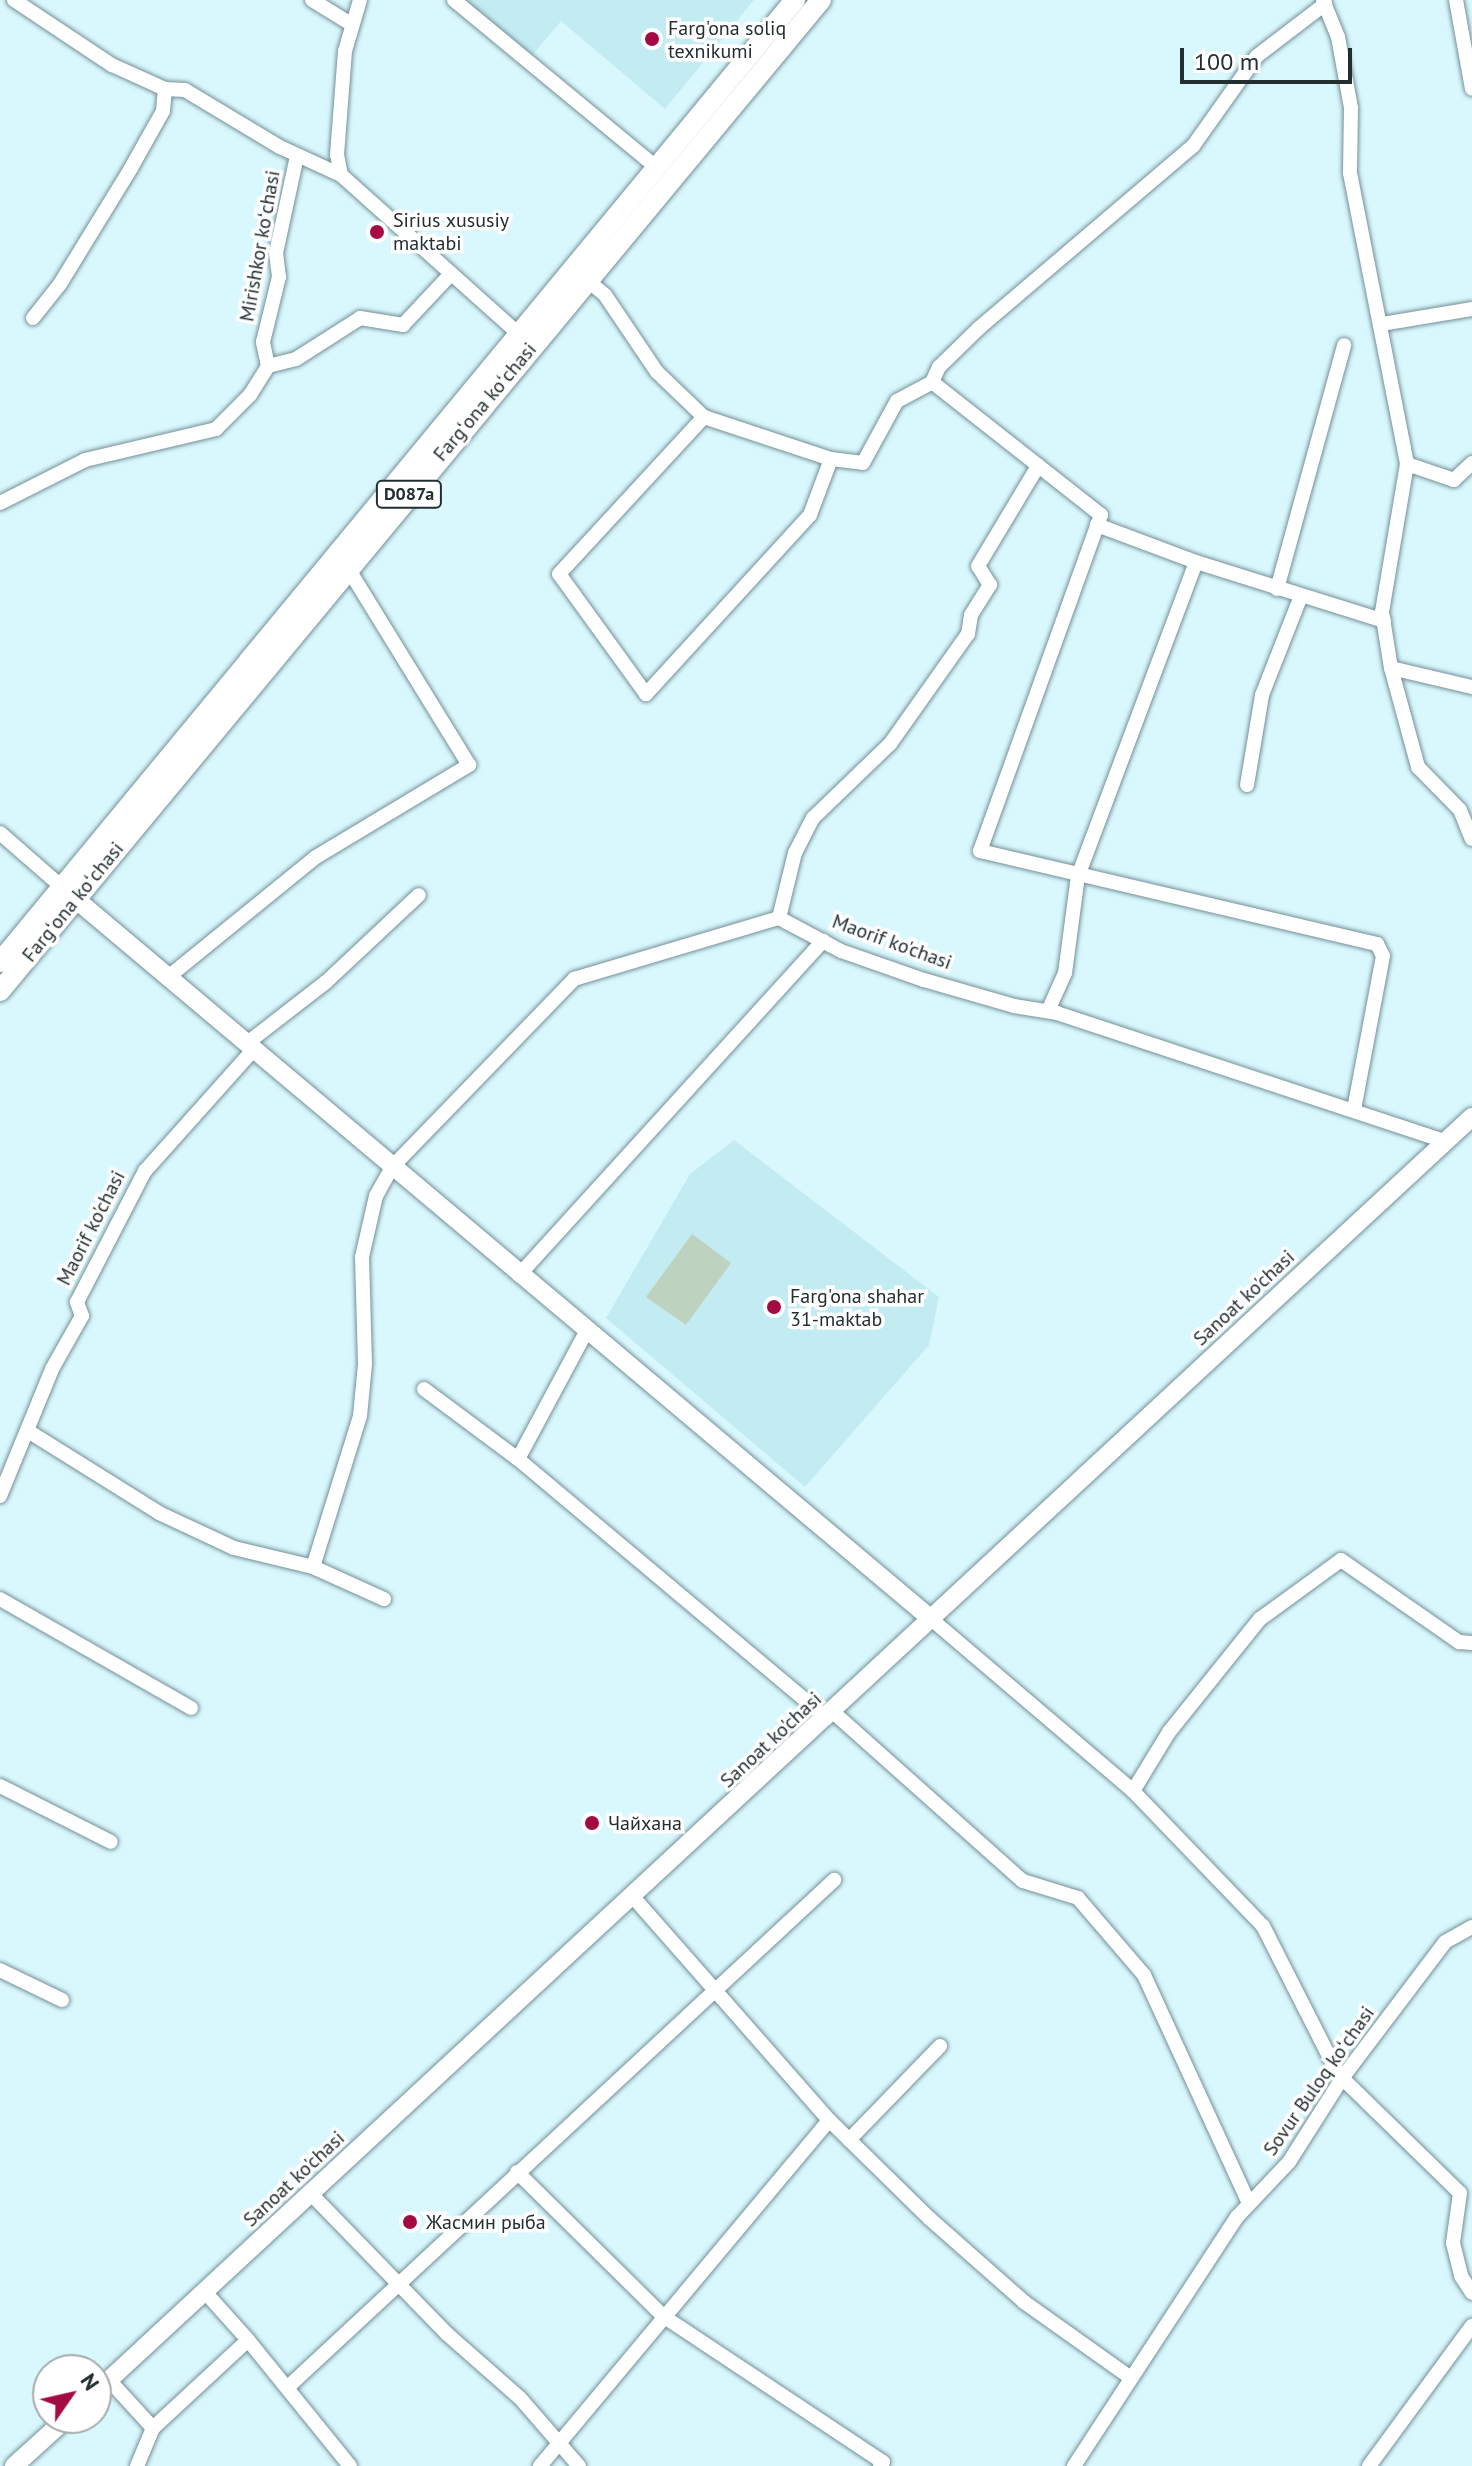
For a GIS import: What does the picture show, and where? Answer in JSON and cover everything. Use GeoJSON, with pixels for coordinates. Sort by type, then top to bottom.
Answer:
{"type":"FeatureCollection","features":[{"type":"Feature","properties":{"kind":"main road","name":"Fargʻona koʻchasi"},"geometry":{"type":"LineString","coordinates":[[0,962],[69,893],[348,568],[580,274],[656,167],[795,0]]}},
{"type":"Feature","properties":{"kind":"main road","name":"Fargʻona koʻchasi"},"geometry":{"type":"LineString","coordinates":[[0,991],[69,893],[518,333],[580,274],[821,0]]}},
{"type":"Feature","properties":{"kind":"main road"},"geometry":{"type":"LineString","coordinates":[[69,893],[586,1332],[930,1618]]}},
{"type":"Feature","properties":{"kind":"main road","name":"Sanoat ko'chasi"},"geometry":{"type":"LineString","coordinates":[[112,2378],[1472,1117]]}},
{"type":"Feature","properties":{"kind":"main road"},"geometry":{"type":"LineString","coordinates":[[14,2466],[49,2434]]}},
{"type":"Feature","properties":{"kind":"street"},"geometry":{"type":"LineString","coordinates":[[14,0],[112,65],[165,89],[185,90],[297,156],[341,175],[449,276],[518,333]]}},
{"type":"Feature","properties":{"kind":"street"},"geometry":{"type":"LineString","coordinates":[[312,0],[351,24]]}},
{"type":"Feature","properties":{"kind":"street"},"geometry":{"type":"LineString","coordinates":[[341,175],[337,155],[351,24],[360,0]]}},
{"type":"Feature","properties":{"kind":"street"},"geometry":{"type":"LineString","coordinates":[[454,0],[656,167]]}},
{"type":"Feature","properties":{"kind":"street"},"geometry":{"type":"LineString","coordinates":[[1456,0],[1472,89]]}},
{"type":"Feature","properties":{"kind":"street"},"geometry":{"type":"LineString","coordinates":[[580,274],[612,304],[657,372],[704,417],[831,459],[863,463],[897,401],[932,382],[939,367],[979,328],[1193,146],[1257,56],[1324,2],[1338,37],[1351,108],[1350,173],[1407,464],[1384,621],[1391,668],[1418,767],[1460,810],[1472,839]]}},
{"type":"Feature","properties":{"kind":"street"},"geometry":{"type":"LineString","coordinates":[[33,318],[60,284],[131,168],[163,111],[165,89]]}},
{"type":"Feature","properties":{"kind":"street","name":"Mirishkor koʻchasi"},"geometry":{"type":"LineString","coordinates":[[268,366],[263,342],[279,277],[276,253],[297,156]]}},
{"type":"Feature","properties":{"kind":"street"},"geometry":{"type":"LineString","coordinates":[[0,503],[85,460],[216,429],[250,395],[268,366],[296,359],[360,318],[403,325],[449,276]]}},
{"type":"Feature","properties":{"kind":"street"},"geometry":{"type":"LineString","coordinates":[[1382,324],[1472,309]]}},
{"type":"Feature","properties":{"kind":"street"},"geometry":{"type":"LineString","coordinates":[[1277,589],[1344,345]]}},
{"type":"Feature","properties":{"kind":"street"},"geometry":{"type":"LineString","coordinates":[[932,382],[1101,515],[980,851],[1078,876],[1150,888],[1377,944],[1383,956],[1354,1109]]}},
{"type":"Feature","properties":{"kind":"street"},"geometry":{"type":"LineString","coordinates":[[704,417],[559,574],[646,694],[810,515],[831,459]]}},
{"type":"Feature","properties":{"kind":"street"},"geometry":{"type":"LineString","coordinates":[[1407,464],[1454,480],[1472,463]]}},
{"type":"Feature","properties":{"kind":"street"},"geometry":{"type":"LineString","coordinates":[[313,1567],[360,1416],[365,1364],[363,1236],[370,1209],[392,1167],[574,979],[779,918],[795,853],[813,818],[890,744],[968,634],[971,615],[990,585],[978,566],[1038,466]]}},
{"type":"Feature","properties":{"kind":"street"},"geometry":{"type":"LineString","coordinates":[[1097,525],[1196,562],[1384,621]]}},
{"type":"Feature","properties":{"kind":"street"},"geometry":{"type":"LineString","coordinates":[[1048,1011],[1065,973],[1078,876],[1196,562]]}},
{"type":"Feature","properties":{"kind":"street"},"geometry":{"type":"LineString","coordinates":[[167,978],[316,857],[469,765],[348,568]]}},
{"type":"Feature","properties":{"kind":"street"},"geometry":{"type":"LineString","coordinates":[[1247,785],[1262,695],[1301,596]]}},
{"type":"Feature","properties":{"kind":"street"},"geometry":{"type":"LineString","coordinates":[[1391,668],[1472,687]]}},
{"type":"Feature","properties":{"kind":"street"},"geometry":{"type":"LineString","coordinates":[[0,833],[69,893]]}},
{"type":"Feature","properties":{"kind":"street","name":"Maorif ko'chasi"},"geometry":{"type":"LineString","coordinates":[[0,1496],[52,1369],[82,1316],[77,1302],[145,1171],[250,1047],[326,982],[419,895]]}},
{"type":"Feature","properties":{"kind":"street","name":"Maorif ko'chasi"},"geometry":{"type":"LineString","coordinates":[[779,918],[823,941],[924,980],[1048,1011],[1354,1109],[1446,1142]]}},
{"type":"Feature","properties":{"kind":"street"},"geometry":{"type":"LineString","coordinates":[[519,1275],[823,941]]}},
{"type":"Feature","properties":{"kind":"street"},"geometry":{"type":"LineString","coordinates":[[518,1459],[586,1332]]}},
{"type":"Feature","properties":{"kind":"street"},"geometry":{"type":"LineString","coordinates":[[424,1389],[518,1459],[830,1715],[1023,1881],[1078,1898],[1135,1964],[1249,2203]]}},
{"type":"Feature","properties":{"kind":"street"},"geometry":{"type":"LineString","coordinates":[[28,1431],[159,1513],[234,1548],[313,1567],[384,1599]]}},
{"type":"Feature","properties":{"kind":"street"},"geometry":{"type":"LineString","coordinates":[[1133,1791],[1169,1732],[1260,1619],[1341,1560],[1459,1642],[1472,1643]]}},
{"type":"Feature","properties":{"kind":"street"},"geometry":{"type":"LineString","coordinates":[[0,1599],[191,1708]]}},
{"type":"Feature","properties":{"kind":"street"},"geometry":{"type":"LineString","coordinates":[[930,1618],[1133,1791],[1263,1926],[1343,2077],[1460,2193],[1453,2243],[1461,2276],[1472,2293]]}},
{"type":"Feature","properties":{"kind":"street"},"geometry":{"type":"LineString","coordinates":[[0,1786],[111,1842]]}},
{"type":"Feature","properties":{"kind":"street"},"geometry":{"type":"LineString","coordinates":[[289,2386],[834,1880]]}},
{"type":"Feature","properties":{"kind":"street"},"geometry":{"type":"LineString","coordinates":[[633,1897],[849,2140],[1024,2302],[1131,2378]]}},
{"type":"Feature","properties":{"kind":"street","name":"Sovur Buloq koʻchasi"},"geometry":{"type":"LineString","coordinates":[[1074,2466],[1249,2203],[1289,2162],[1343,2077],[1445,1942],[1472,1927]]}},
{"type":"Feature","properties":{"kind":"street"},"geometry":{"type":"LineString","coordinates":[[0,1970],[62,2000]]}},
{"type":"Feature","properties":{"kind":"street"},"geometry":{"type":"LineString","coordinates":[[849,2140],[940,2046]]}},
{"type":"Feature","properties":{"kind":"street"},"geometry":{"type":"LineString","coordinates":[[540,2466],[829,2120]]}},
{"type":"Feature","properties":{"kind":"street"},"geometry":{"type":"LineString","coordinates":[[517,2172],[663,2316],[883,2462],[880,2466]]}},
{"type":"Feature","properties":{"kind":"street"},"geometry":{"type":"LineString","coordinates":[[311,2194],[400,2286],[520,2398],[579,2466]]}},
{"type":"Feature","properties":{"kind":"street"},"geometry":{"type":"LineString","coordinates":[[205,2292],[289,2386],[350,2466]]}},
{"type":"Feature","properties":{"kind":"street"},"geometry":{"type":"LineString","coordinates":[[1369,2466],[1472,2326]]}},
{"type":"Feature","properties":{"kind":"street"},"geometry":{"type":"LineString","coordinates":[[137,2466],[153,2428],[248,2340]]}},
{"type":"Feature","properties":{"kind":"street"},"geometry":{"type":"LineString","coordinates":[[112,2394],[153,2428]]}},
{"type":"Feature","properties":{"kind":"shaded area","name":"Farg'ona soliq texnikumi"},"geometry":{"type":"Polygon","coordinates":[[[464,0],[754,0],[665,109],[561,21],[531,57],[464,0]]]}},
{"type":"Feature","properties":{"kind":"shaded area","name":"Farg'ona shahar 31-maktab"},"geometry":{"type":"Polygon","coordinates":[[[734,1140],[939,1297],[929,1345],[805,1487],[606,1318],[690,1174],[734,1140]]]}},
{"type":"Feature","properties":{"kind":"green space"},"geometry":{"type":"Polygon","coordinates":[[[692,1234],[731,1263],[686,1325],[646,1297],[692,1234]]]}},
{"type":"Feature","properties":{"kind":"place","name":"Farg'ona soliq texnikumi"},"geometry":{"type":"Point","coordinates":[652,39]}},
{"type":"Feature","properties":{"kind":"place","name":"Sirius xususiy maktabi"},"geometry":{"type":"Point","coordinates":[377,232]}},
{"type":"Feature","properties":{"kind":"place","name":"Farg'ona shahar 31-maktab"},"geometry":{"type":"Point","coordinates":[774,1307]}},
{"type":"Feature","properties":{"kind":"place","name":"Чайхана"},"geometry":{"type":"Point","coordinates":[592,1823]}},
{"type":"Feature","properties":{"kind":"place","name":"Жасмин рыба"},"geometry":{"type":"Point","coordinates":[410,2222]}}]}
